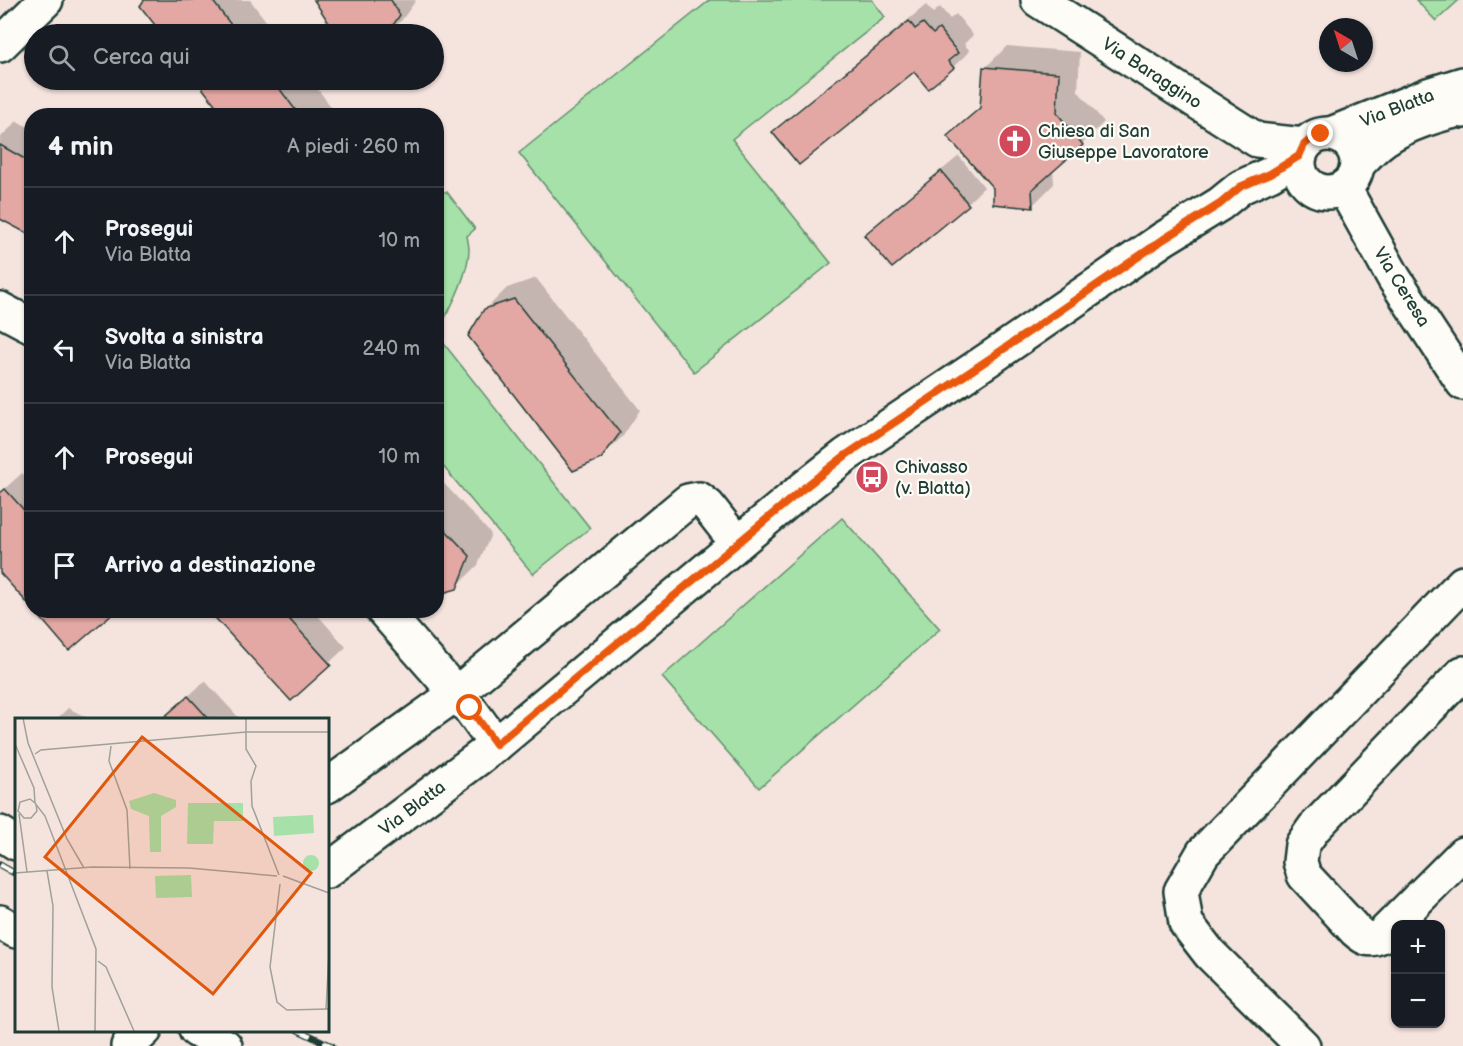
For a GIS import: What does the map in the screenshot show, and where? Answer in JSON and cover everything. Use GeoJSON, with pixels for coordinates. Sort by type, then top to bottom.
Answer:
{"type":"FeatureCollection","features":[{"type":"Feature","properties":{"kind":"street"},"geometry":{"type":"LineString","coordinates":[[0,45],[46,0]]}},
{"type":"Feature","properties":{"kind":"street","name":"Via Baraggino"},"geometry":{"type":"LineString","coordinates":[[1038,0],[1257,140],[1312,145]]}},
{"type":"Feature","properties":{"kind":"street","name":"Via Blatta"},"geometry":{"type":"LineString","coordinates":[[328,870],[496,744],[846,455],[1164,239],[1220,204],[1240,187],[1270,174],[1312,145],[1428,95],[1463,84]]}},
{"type":"Feature","properties":{"kind":"street"},"geometry":{"type":"LineString","coordinates":[[1339,181],[1357,156],[1353,148],[1340,136],[1312,145],[1298,164],[1303,180],[1309,186],[1339,181],[1379,143],[1401,130],[1436,116],[1463,111]]}},
{"type":"Feature","properties":{"kind":"street","name":"Via Blatta"},"geometry":{"type":"LineString","coordinates":[[1220,204],[1257,193],[1339,181]]}},
{"type":"Feature","properties":{"kind":"street","name":"Via Ceresa"},"geometry":{"type":"LineString","coordinates":[[1339,181],[1394,278],[1463,383]]}},
{"type":"Feature","properties":{"kind":"street"},"geometry":{"type":"LineString","coordinates":[[0,309],[24,322]]}},
{"type":"Feature","properties":{"kind":"street"},"geometry":{"type":"LineString","coordinates":[[328,785],[457,693],[688,501],[699,499],[708,506],[737,543]]}},
{"type":"Feature","properties":{"kind":"street"},"geometry":{"type":"LineString","coordinates":[[1304,1046],[1210,954],[1186,922],[1181,891],[1203,853],[1463,583]]}},
{"type":"Feature","properties":{"kind":"street"},"geometry":{"type":"LineString","coordinates":[[390,618],[470,708],[496,744]]}},
{"type":"Feature","properties":{"kind":"street"},"geometry":{"type":"LineString","coordinates":[[1463,673],[1314,828],[1302,845],[1300,862],[1304,875],[1356,932],[1364,939],[1372,940],[1381,936],[1463,854]]}},
{"type":"Feature","properties":{"kind":"street"},"geometry":{"type":"LineString","coordinates":[[0,833],[15,842]]}},
{"type":"Feature","properties":{"kind":"street"},"geometry":{"type":"LineString","coordinates":[[0,922],[15,930]]}},
{"type":"Feature","properties":{"kind":"street"},"geometry":{"type":"LineString","coordinates":[[129,1046],[143,1031]]}},
{"type":"Feature","properties":{"kind":"street"},"geometry":{"type":"LineString","coordinates":[[199,1031],[225,1046]]}},
{"type":"Feature","properties":{"kind":"green space"},"geometry":{"type":"Polygon","coordinates":[[[710,0],[872,0],[885,17],[732,139],[831,263],[694,372],[519,153],[710,0]]]}},
{"type":"Feature","properties":{"kind":"green space"},"geometry":{"type":"Polygon","coordinates":[[[1416,0],[1459,0],[1436,21],[1416,0]]]}},
{"type":"Feature","properties":{"kind":"green space"},"geometry":{"type":"Polygon","coordinates":[[[444,192],[447,192],[475,229],[467,236],[468,260],[453,304],[444,320],[444,192]]]}},
{"type":"Feature","properties":{"kind":"green space"},"geometry":{"type":"Polygon","coordinates":[[[444,344],[590,528],[533,574],[444,467],[444,344]]]}},
{"type":"Feature","properties":{"kind":"green space"},"geometry":{"type":"Polygon","coordinates":[[[842,518],[940,629],[759,788],[662,677],[842,518]]]}},
{"type":"Feature","properties":{"kind":"building"},"geometry":{"type":"Polygon","coordinates":[[[144,0],[212,0],[230,24],[154,24],[140,6],[144,0]]]}},
{"type":"Feature","properties":{"kind":"building"},"geometry":{"type":"Polygon","coordinates":[[[314,0],[391,0],[400,15],[394,24],[330,24],[314,0]]]}},
{"type":"Feature","properties":{"kind":"building"},"geometry":{"type":"Polygon","coordinates":[[[909,21],[915,29],[923,23],[933,34],[939,29],[958,53],[948,61],[954,68],[928,89],[914,72],[799,165],[772,132],[909,21]]]}},
{"type":"Feature","properties":{"kind":"building","name":"Chiesa di San Giuseppe Lavoratore"},"geometry":{"type":"Polygon","coordinates":[[[983,67],[1059,73],[1057,113],[1083,145],[1032,190],[1033,208],[993,204],[993,188],[947,136],[980,108],[983,67]]]}},
{"type":"Feature","properties":{"kind":"building"},"geometry":{"type":"Polygon","coordinates":[[[204,90],[280,90],[294,108],[218,108],[204,90]]]}},
{"type":"Feature","properties":{"kind":"building"},"geometry":{"type":"Polygon","coordinates":[[[0,145],[24,158],[24,232],[0,219],[0,145]]]}},
{"type":"Feature","properties":{"kind":"building"},"geometry":{"type":"Polygon","coordinates":[[[941,171],[969,205],[892,268],[864,235],[941,171]]]}},
{"type":"Feature","properties":{"kind":"building"},"geometry":{"type":"Polygon","coordinates":[[[514,299],[620,433],[601,459],[573,471],[468,336],[484,309],[514,299]]]}},
{"type":"Feature","properties":{"kind":"building"},"geometry":{"type":"Polygon","coordinates":[[[5,489],[24,510],[24,599],[0,573],[0,493],[5,489]]]}},
{"type":"Feature","properties":{"kind":"building"},"geometry":{"type":"Polygon","coordinates":[[[444,528],[470,556],[457,589],[444,593],[444,528]]]}},
{"type":"Feature","properties":{"kind":"building"},"geometry":{"type":"Polygon","coordinates":[[[41,618],[107,618],[69,651],[41,618]]]}},
{"type":"Feature","properties":{"kind":"building"},"geometry":{"type":"Polygon","coordinates":[[[215,618],[288,618],[331,665],[291,701],[215,618]]]}},
{"type":"Feature","properties":{"kind":"building"},"geometry":{"type":"Polygon","coordinates":[[[188,696],[208,718],[163,718],[188,696]]]}},
{"type":"Feature","properties":{"kind":"railway"},"geometry":{"type":"LineString","coordinates":[[0,865],[15,873]]}},
{"type":"Feature","properties":{"kind":"railway"},"geometry":{"type":"LineString","coordinates":[[300,1031],[332,1046]]}},
{"type":"Feature","properties":{"kind":"place","name":"Chiesa di San Giuseppe Lavoratore"},"geometry":{"type":"Point","coordinates":[1015,141]}},
{"type":"Feature","properties":{"kind":"place","name":"Chivasso (v. Blatta)"},"geometry":{"type":"Point","coordinates":[872,477]}},
{"type":"Feature","properties":{"kind":"route"},"geometry":{"type":"LineString","coordinates":[[470,708],[496,744],[846,455],[1164,239],[1220,204],[1240,187],[1270,174],[1299,156],[1304,145],[1321,134]]}}]}
